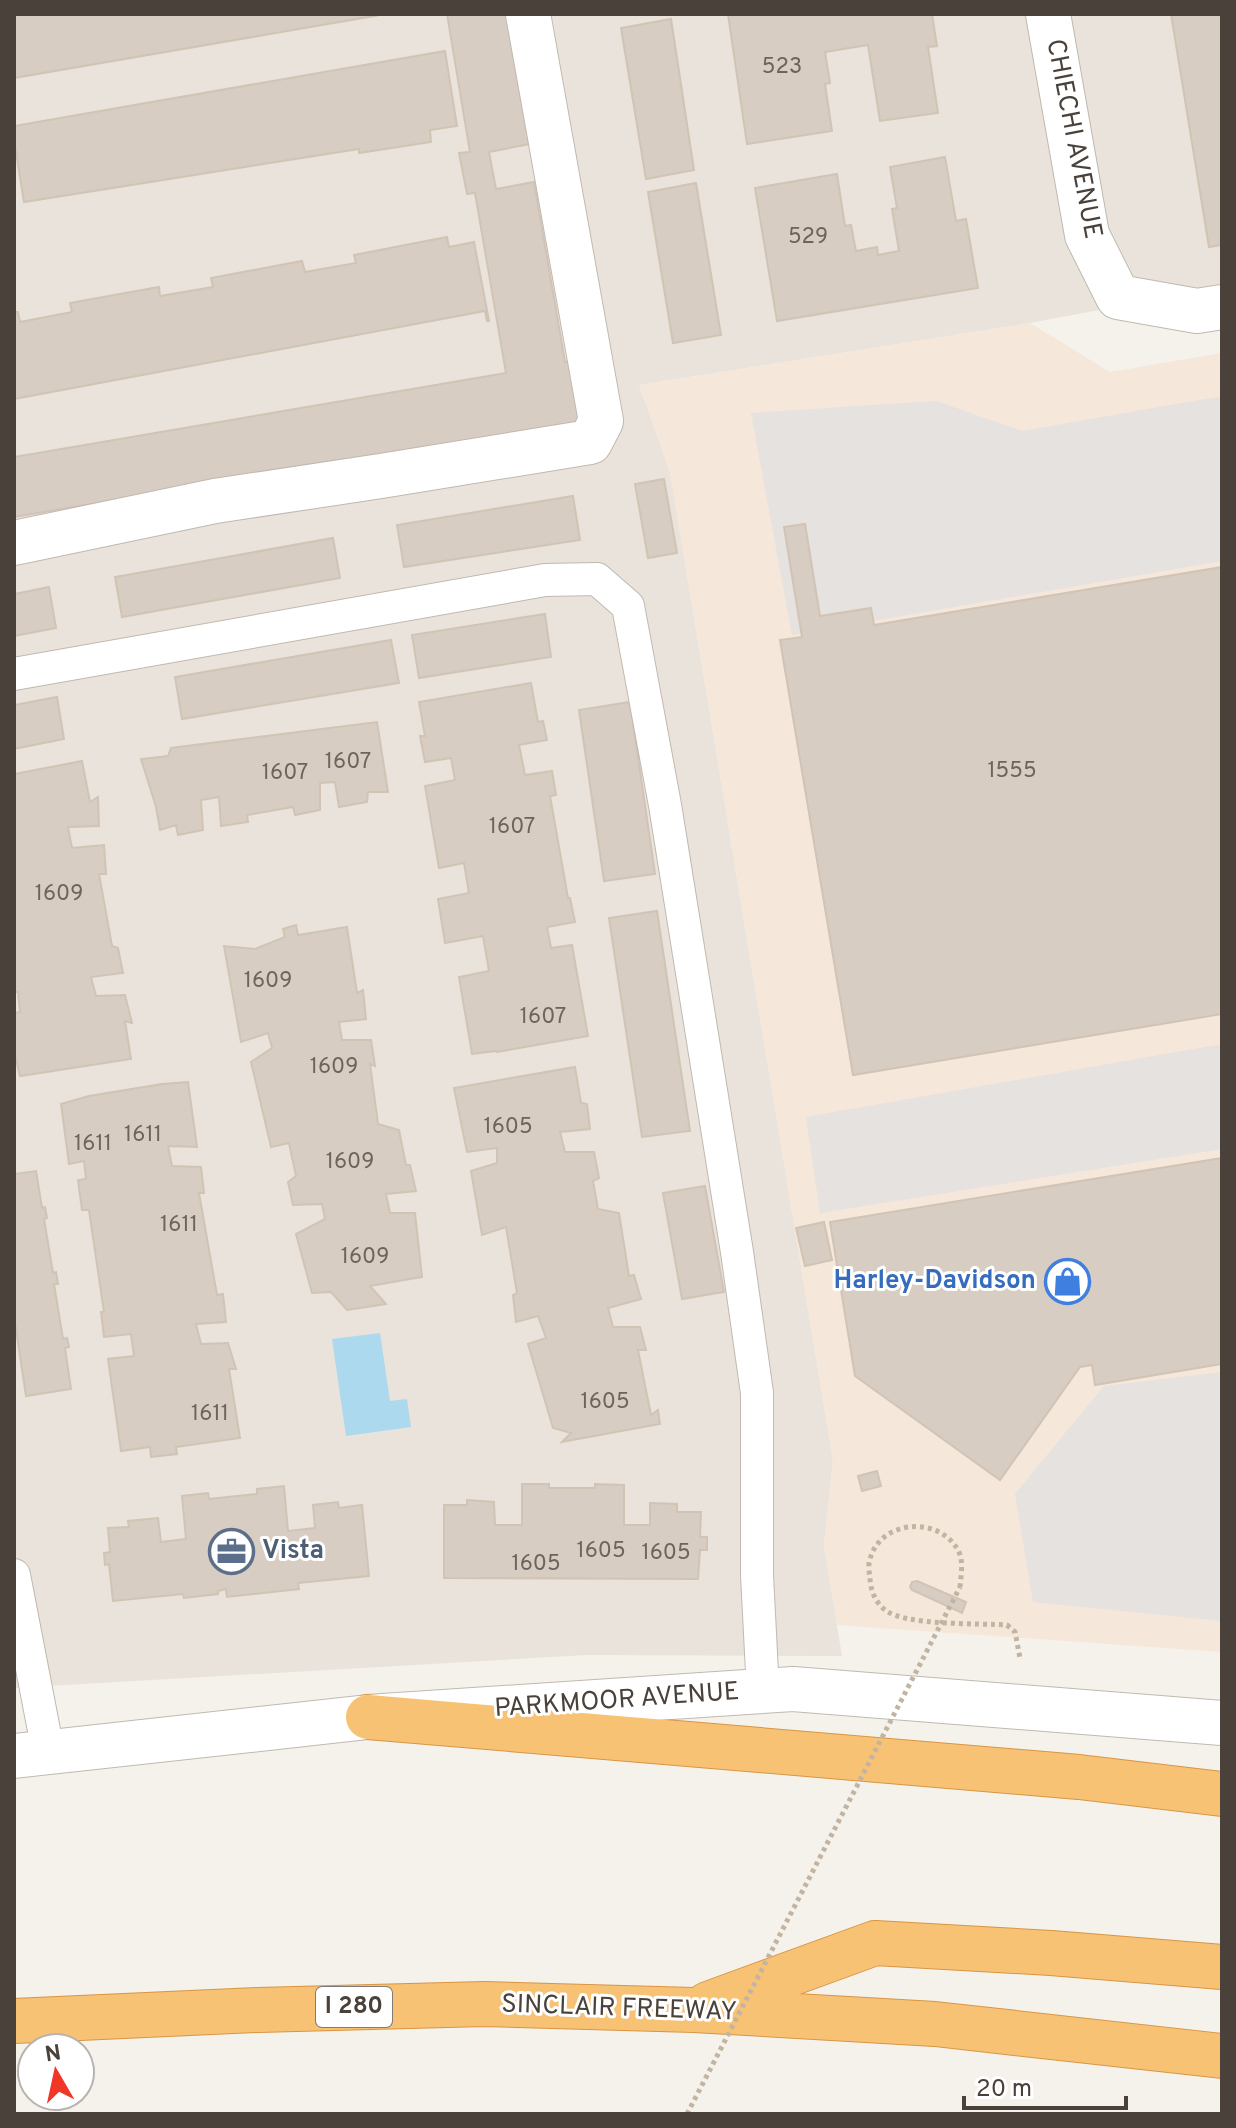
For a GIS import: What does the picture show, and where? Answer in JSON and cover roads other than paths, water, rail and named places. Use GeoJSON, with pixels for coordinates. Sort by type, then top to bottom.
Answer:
{"type":"FeatureCollection","features":[{"type":"Feature","properties":{"kind":"highway"},"geometry":{"type":"LineString","coordinates":[[368,1717],[1079,1777],[1222,1794]]}},
{"type":"Feature","properties":{"kind":"highway"},"geometry":{"type":"LineString","coordinates":[[694,2010],[875,1943],[1222,1967]]}},
{"type":"Feature","properties":{"kind":"highway","name":"SINCLAIR FREEWAY"},"geometry":{"type":"LineString","coordinates":[[14,2021],[485,2004],[694,2010],[935,2024],[1222,2056]]}},
{"type":"Feature","properties":{"kind":"street"},"geometry":{"type":"LineString","coordinates":[[14,543],[215,501],[590,442],[601,421],[528,14]]}},
{"type":"Feature","properties":{"kind":"street","name":"CHIECHI AVENUE"},"geometry":{"type":"LineString","coordinates":[[1048,14],[1087,235],[1118,297],[1197,311],[1222,307]]}},
{"type":"Feature","properties":{"kind":"street","name":"PARKMOOR AVENUE"},"geometry":{"type":"LineString","coordinates":[[31,1754],[368,1717],[793,1689],[1222,1723]]}},
{"type":"Feature","properties":{"kind":"lane"},"geometry":{"type":"LineString","coordinates":[[14,674],[545,580],[597,579],[628,606],[665,805],[757,1393],[757,1575],[763,1692]]}},
{"type":"Feature","properties":{"kind":"lane"},"geometry":{"type":"LineString","coordinates":[[14,1575],[31,1754]]}},
{"type":"Feature","properties":{"kind":"water"},"geometry":{"type":"Polygon","coordinates":[[[380,1333],[390,1401],[407,1399],[411,1427],[346,1436],[332,1339],[380,1333]]]}},
{"type":"Feature","properties":{"kind":"place","name":"Harley-Davidson"},"geometry":{"type":"Point","coordinates":[1067,1281]}},
{"type":"Feature","properties":{"kind":"place","name":"Vista"},"geometry":{"type":"Point","coordinates":[231,1551]}}]}
